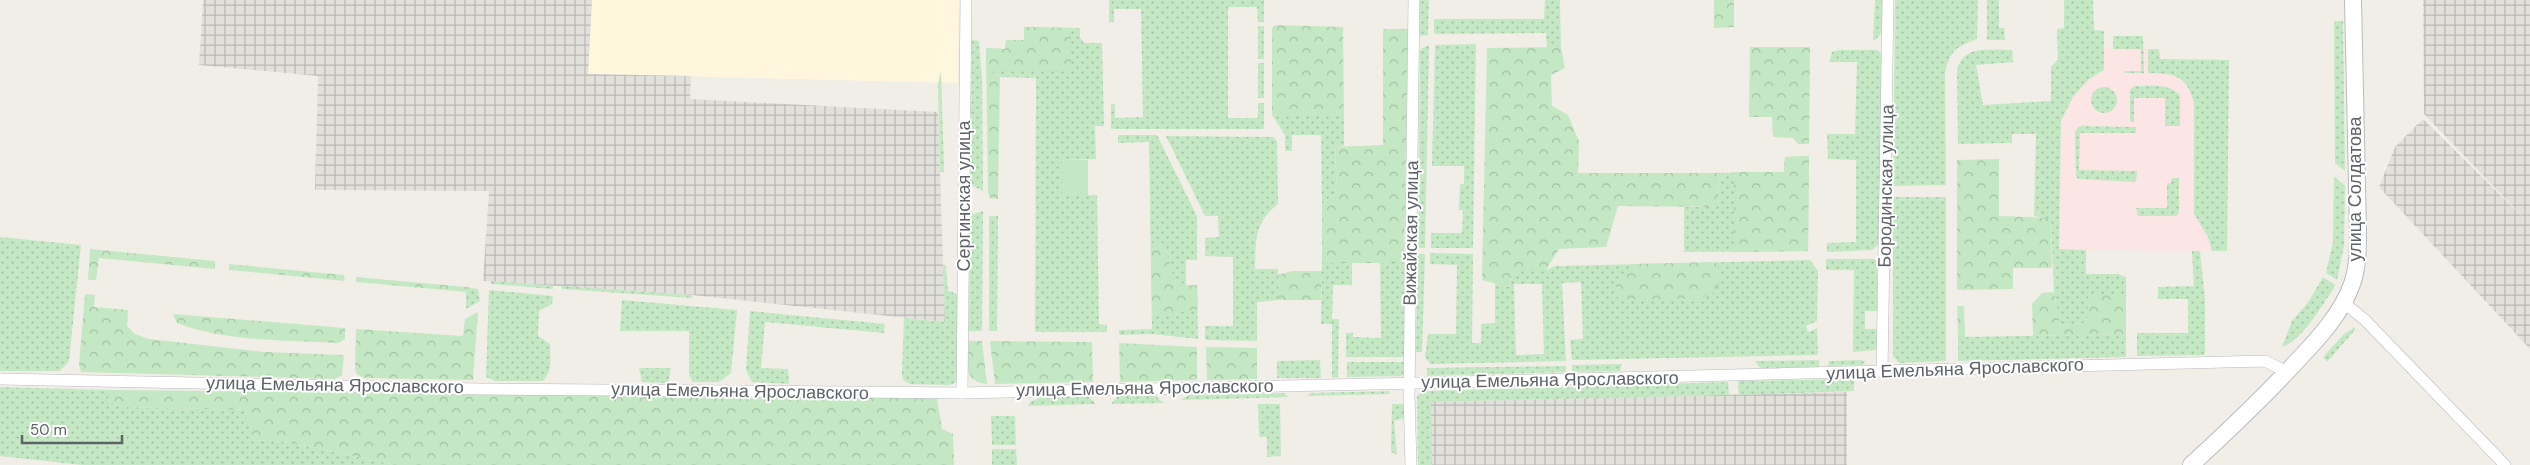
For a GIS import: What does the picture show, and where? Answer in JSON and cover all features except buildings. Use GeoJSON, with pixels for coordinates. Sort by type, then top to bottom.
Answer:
{"type":"FeatureCollection","features":[{"type":"Feature","properties":{"kind":"main road","name":"улица Солдатова"},"geometry":{"type":"LineString","coordinates":[[2191,465],[2265,397],[2319,338],[2344,302],[2352,284],[2358,248],[2353,0]]}},
{"type":"Feature","properties":{"kind":"street","name":"Сергинская улица"},"geometry":{"type":"LineString","coordinates":[[962,393],[966,0]]}},
{"type":"Feature","properties":{"kind":"street","name":"Вижайская улица"},"geometry":{"type":"LineString","coordinates":[[1411,465],[1409,384],[1414,0]]}},
{"type":"Feature","properties":{"kind":"street","name":"Бородинская улица"},"geometry":{"type":"LineString","coordinates":[[1882,372],[1888,0]]}},
{"type":"Feature","properties":{"kind":"street"},"geometry":{"type":"LineString","coordinates":[[2344,302],[2366,320],[2505,465]]}},
{"type":"Feature","properties":{"kind":"street","name":"улица Емельяна Ярославского"},"geometry":{"type":"LineString","coordinates":[[0,379],[470,388],[962,393],[1409,384],[2265,361],[2287,372]]}},
{"type":"Feature","properties":{"kind":"shaded area"},"geometry":{"type":"Polygon","coordinates":[[[203,0],[592,0],[588,74],[691,76],[690,99],[938,112],[945,322],[692,295],[483,281],[489,191],[315,190],[318,76],[199,65],[203,0]]]}},
{"type":"Feature","properties":{"kind":"shaded area"},"geometry":{"type":"Polygon","coordinates":[[[592,0],[959,0],[958,83],[588,74],[592,0]]]}},
{"type":"Feature","properties":{"kind":"shaded area"},"geometry":{"type":"Polygon","coordinates":[[[2423,0],[2530,0],[2530,349],[2379,187],[2395,147],[2423,119],[2529,223],[2424,114],[2423,0]]]}},
{"type":"Feature","properties":{"kind":"shaded area"},"geometry":{"type":"Polygon","coordinates":[[[2068,48],[2159,49],[2160,59],[2229,60],[2227,251],[2051,250],[2051,67],[2068,48]]]}},
{"type":"Feature","properties":{"kind":"shaded area"},"geometry":{"type":"Polygon","coordinates":[[[1847,392],[1847,465],[1432,465],[1430,402],[1847,392]]]}},
{"type":"Feature","properties":{"kind":"green space"},"geometry":{"type":"Polygon","coordinates":[[[1109,0],[1264,0],[1264,22],[1258,22],[1257,7],[1228,7],[1228,118],[1258,118],[1258,103],[1264,103],[1264,129],[1111,129],[1111,104],[1115,104],[1115,118],[1143,117],[1141,9],[1114,9],[1114,22],[1109,22],[1109,0]]]}},
{"type":"Feature","properties":{"kind":"green space"},"geometry":{"type":"Polygon","coordinates":[[[1420,0],[1429,0],[1428,35],[1420,36],[1420,0]]]}},
{"type":"Feature","properties":{"kind":"green space"},"geometry":{"type":"Polygon","coordinates":[[[1545,0],[1560,0],[1561,47],[1547,47],[1546,33],[1434,34],[1434,19],[1544,19],[1545,0]]]}},
{"type":"Feature","properties":{"kind":"green space"},"geometry":{"type":"Polygon","coordinates":[[[1714,0],[1734,0],[1734,27],[1714,28],[1714,0]]]}},
{"type":"Feature","properties":{"kind":"green space"},"geometry":{"type":"Polygon","coordinates":[[[1875,0],[1882,0],[1883,23],[1880,34],[1873,41],[1875,0]]]}},
{"type":"Feature","properties":{"kind":"green space"},"geometry":{"type":"Polygon","coordinates":[[[1895,0],[1978,0],[1977,39],[1955,50],[1949,59],[1945,73],[1946,185],[1893,186],[1895,0]]]}},
{"type":"Feature","properties":{"kind":"green space"},"geometry":{"type":"Polygon","coordinates":[[[1987,0],[1999,0],[1999,28],[2004,28],[2005,40],[1987,40],[1987,0]]]}},
{"type":"Feature","properties":{"kind":"green space"},"geometry":{"type":"Polygon","coordinates":[[[2064,0],[2093,0],[2094,30],[2104,31],[2104,70],[2088,80],[2073,97],[2061,121],[2059,249],[2086,250],[2086,274],[2118,274],[2126,277],[2126,295],[2088,323],[2060,325],[2054,292],[2051,219],[2034,216],[2036,134],[2012,134],[2012,143],[1958,144],[1957,72],[1964,57],[1970,53],[1986,50],[2012,50],[2013,62],[1976,65],[1983,105],[2051,101],[2051,67],[2058,59],[2057,29],[2064,28],[2064,0]]]}},
{"type":"Feature","properties":{"kind":"green space"},"geometry":{"type":"Polygon","coordinates":[[[2334,21],[2343,21],[2345,171],[2335,163],[2334,21]]]}},
{"type":"Feature","properties":{"kind":"green space"},"geometry":{"type":"Polygon","coordinates":[[[1275,25],[1343,27],[1344,115],[1272,115],[1272,28],[1275,25]]]}},
{"type":"Feature","properties":{"kind":"green space"},"geometry":{"type":"Polygon","coordinates":[[[1258,26],[1264,26],[1264,59],[1258,59],[1258,26]]]}},
{"type":"Feature","properties":{"kind":"green space"},"geometry":{"type":"Polygon","coordinates":[[[1024,27],[1080,28],[1080,37],[1084,43],[1102,43],[1104,126],[1095,126],[1096,159],[1062,160],[1062,195],[1097,195],[1099,324],[1107,325],[1107,332],[1035,332],[1036,78],[1000,77],[986,69],[986,48],[1005,49],[1006,40],[1024,40],[1024,27]]]}},
{"type":"Feature","properties":{"kind":"green space"},"geometry":{"type":"Polygon","coordinates":[[[1024,27],[1071,28],[1071,71],[987,69],[1000,77],[998,199],[990,198],[988,193],[986,48],[1005,49],[1006,40],[1024,40],[1024,27]]]}},
{"type":"Feature","properties":{"kind":"green space"},"geometry":{"type":"Polygon","coordinates":[[[1383,29],[1408,29],[1404,263],[1322,263],[1322,204],[1337,192],[1335,147],[1383,145],[1383,29]]]}},
{"type":"Feature","properties":{"kind":"green space"},"geometry":{"type":"Polygon","coordinates":[[[2113,36],[2143,36],[2144,73],[2125,73],[2125,71],[2141,71],[2141,49],[2113,49],[2113,36]]]}},
{"type":"Feature","properties":{"kind":"green space"},"geometry":{"type":"Polygon","coordinates":[[[972,40],[979,41],[982,78],[983,191],[970,184],[972,40]]]}},
{"type":"Feature","properties":{"kind":"green space"},"geometry":{"type":"Polygon","coordinates":[[[1476,44],[1473,248],[1431,248],[1431,233],[1462,233],[1463,210],[1459,210],[1460,184],[1464,184],[1464,166],[1432,166],[1435,45],[1476,44]]]}},
{"type":"Feature","properties":{"kind":"green space"},"geometry":{"type":"Polygon","coordinates":[[[1429,45],[1425,248],[1418,248],[1420,51],[1429,45]]]}},
{"type":"Feature","properties":{"kind":"green space"},"geometry":{"type":"Polygon","coordinates":[[[1561,47],[1565,68],[1551,75],[1552,106],[1568,115],[1579,141],[1578,173],[1719,173],[1718,207],[1618,206],[1606,247],[1559,249],[1546,270],[1516,270],[1508,287],[1482,280],[1487,48],[1561,47]]]}},
{"type":"Feature","properties":{"kind":"green space"},"geometry":{"type":"Polygon","coordinates":[[[1750,47],[1810,47],[1809,144],[1798,144],[1793,138],[1773,137],[1772,117],[1749,117],[1750,47]]]}},
{"type":"Feature","properties":{"kind":"green space"},"geometry":{"type":"Polygon","coordinates":[[[2148,49],[2159,49],[2160,59],[2229,60],[2227,251],[2212,251],[2208,237],[2194,214],[2194,103],[2191,94],[2188,87],[2173,75],[2148,73],[2148,49]]]}},
{"type":"Feature","properties":{"kind":"green space"},"geometry":{"type":"Polygon","coordinates":[[[1839,50],[1876,50],[1883,57],[1879,244],[1872,250],[1827,252],[1827,243],[1856,242],[1856,160],[1828,159],[1827,134],[1855,134],[1857,62],[1829,62],[1832,52],[1839,50]]]}},
{"type":"Feature","properties":{"kind":"green space"},"geometry":{"type":"Polygon","coordinates":[[[1258,63],[1264,63],[1264,98],[1258,98],[1258,63]]]}},
{"type":"Feature","properties":{"kind":"green space"},"geometry":{"type":"Polygon","coordinates":[[[941,71],[944,172],[940,172],[938,83],[941,71]]]}},
{"type":"Feature","properties":{"kind":"green space"},"geometry":{"type":"Polygon","coordinates":[[[2134,86],[2165,87],[2176,91],[2180,95],[2180,126],[2165,126],[2165,98],[2134,98],[2134,122],[2130,121],[2130,90],[2134,86]]]}},
{"type":"Feature","properties":{"kind":"green space"},"geometry":{"type":"Polygon","coordinates":[[[2104,87],[2113,91],[2117,100],[2113,109],[2104,113],[2095,109],[2091,100],[2095,91],[2104,87]]]}},
{"type":"Feature","properties":{"kind":"green space"},"geometry":{"type":"Polygon","coordinates":[[[1272,115],[1344,115],[1344,146],[1335,147],[1337,192],[1322,204],[1321,135],[1292,135],[1292,151],[1285,151],[1285,135],[1272,115]]]}},
{"type":"Feature","properties":{"kind":"green space"},"geometry":{"type":"Polygon","coordinates":[[[2080,126],[2136,127],[2136,133],[2080,133],[2079,170],[2137,171],[2136,182],[2078,179],[2076,176],[2075,131],[2080,126]]]}},
{"type":"Feature","properties":{"kind":"green space"},"geometry":{"type":"Polygon","coordinates":[[[1118,135],[1157,135],[1197,216],[1197,260],[1186,260],[1186,285],[1197,285],[1198,339],[1153,334],[1119,335],[1119,330],[1152,329],[1149,142],[1118,143],[1118,135]]]}},
{"type":"Feature","properties":{"kind":"green space"},"geometry":{"type":"Polygon","coordinates":[[[1166,136],[1273,137],[1277,141],[1278,204],[1264,218],[1260,225],[1256,241],[1255,269],[1278,269],[1279,300],[1257,302],[1257,341],[1205,340],[1205,326],[1233,326],[1233,257],[1205,256],[1205,238],[1219,237],[1218,216],[1205,216],[1166,136]]]}},
{"type":"Feature","properties":{"kind":"green space"},"geometry":{"type":"Polygon","coordinates":[[[1809,156],[1808,251],[1684,252],[1684,207],[1718,207],[1719,173],[1784,172],[1785,157],[1809,156]]]}},
{"type":"Feature","properties":{"kind":"green space"},"geometry":{"type":"Polygon","coordinates":[[[1809,156],[1808,251],[1734,252],[1734,172],[1784,172],[1785,157],[1809,156]]]}},
{"type":"Feature","properties":{"kind":"green space"},"geometry":{"type":"Polygon","coordinates":[[[1999,159],[1999,216],[2051,218],[2052,268],[2013,268],[2013,289],[1957,290],[1957,160],[1999,159]]]}},
{"type":"Feature","properties":{"kind":"green space"},"geometry":{"type":"Polygon","coordinates":[[[1062,160],[1088,160],[1088,195],[1062,195],[1062,160]]]}},
{"type":"Feature","properties":{"kind":"green space"},"geometry":{"type":"Polygon","coordinates":[[[2334,176],[2345,186],[2344,246],[2337,280],[2326,273],[2333,242],[2334,176]]]}},
{"type":"Feature","properties":{"kind":"green space"},"geometry":{"type":"Polygon","coordinates":[[[2172,178],[2179,178],[2179,213],[2176,216],[2138,216],[2136,208],[2167,208],[2167,183],[2171,183],[2172,178]]]}},
{"type":"Feature","properties":{"kind":"green space"},"geometry":{"type":"Polygon","coordinates":[[[1893,197],[1946,197],[1946,361],[1899,363],[1893,356],[1893,197]]]}},
{"type":"Feature","properties":{"kind":"green space"},"geometry":{"type":"Polygon","coordinates":[[[983,211],[982,331],[969,331],[970,215],[983,211]]]}},
{"type":"Feature","properties":{"kind":"green space"},"geometry":{"type":"Polygon","coordinates":[[[989,216],[998,216],[997,331],[989,331],[989,216]]]}},
{"type":"Feature","properties":{"kind":"green space"},"geometry":{"type":"Polygon","coordinates":[[[0,237],[81,245],[69,361],[60,371],[0,371],[0,237]]]}},
{"type":"Feature","properties":{"kind":"green space"},"geometry":{"type":"Polygon","coordinates":[[[1151,243],[1165,243],[1173,276],[1186,286],[1197,285],[1198,309],[1152,317],[1151,243]]]}},
{"type":"Feature","properties":{"kind":"green space"},"geometry":{"type":"Polygon","coordinates":[[[90,249],[215,261],[215,269],[99,258],[96,280],[88,280],[90,249]]]}},
{"type":"Feature","properties":{"kind":"green space"},"geometry":{"type":"Polygon","coordinates":[[[2192,251],[2200,251],[2205,299],[2205,355],[2137,356],[2137,333],[2188,333],[2188,299],[2158,299],[2158,287],[2194,286],[2192,251]]]}},
{"type":"Feature","properties":{"kind":"green space"},"geometry":{"type":"Polygon","coordinates":[[[1430,253],[1473,254],[1472,343],[1481,343],[1481,324],[1495,323],[1495,283],[1508,287],[1516,270],[1546,270],[1555,266],[1810,260],[1818,271],[1817,321],[1806,326],[1808,332],[1817,328],[1818,355],[1572,360],[1570,340],[1583,339],[1581,282],[1562,283],[1566,361],[1430,364],[1425,357],[1428,334],[1456,334],[1457,265],[1430,264],[1430,253]],[[1514,284],[1516,355],[1544,354],[1542,284],[1514,284]]]}},
{"type":"Feature","properties":{"kind":"green space"},"geometry":{"type":"Polygon","coordinates":[[[1417,254],[1425,254],[1422,352],[1416,352],[1417,254]]]}},
{"type":"Feature","properties":{"kind":"green space"},"geometry":{"type":"Polygon","coordinates":[[[1826,259],[1874,259],[1877,261],[1877,311],[1865,311],[1865,329],[1877,329],[1876,350],[1853,352],[1854,270],[1826,270],[1826,259]]]}},
{"type":"Feature","properties":{"kind":"green space"},"geometry":{"type":"Polygon","coordinates":[[[1716,262],[1722,280],[1713,293],[1698,299],[1618,299],[1615,282],[1633,264],[1716,262]]]}},
{"type":"Feature","properties":{"kind":"green space"},"geometry":{"type":"Polygon","coordinates":[[[1322,263],[1352,263],[1352,285],[1333,285],[1332,319],[1339,319],[1338,377],[1332,378],[1332,324],[1321,324],[1322,263]]]}},
{"type":"Feature","properties":{"kind":"green space"},"geometry":{"type":"Polygon","coordinates":[[[1380,263],[1404,263],[1404,357],[1346,357],[1346,333],[1353,333],[1353,337],[1381,338],[1380,263]]]}},
{"type":"Feature","properties":{"kind":"green space"},"geometry":{"type":"Polygon","coordinates":[[[229,264],[344,275],[345,281],[229,270],[229,264]]]}},
{"type":"Feature","properties":{"kind":"green space"},"geometry":{"type":"Polygon","coordinates":[[[943,265],[946,265],[948,291],[958,294],[957,377],[955,383],[949,385],[910,384],[903,380],[902,374],[904,318],[945,322],[943,265]]]}},
{"type":"Feature","properties":{"kind":"green space"},"geometry":{"type":"Polygon","coordinates":[[[1292,271],[1322,271],[1321,300],[1279,300],[1278,275],[1292,271]]]}},
{"type":"Feature","properties":{"kind":"green space"},"geometry":{"type":"Polygon","coordinates":[[[356,277],[466,287],[467,292],[356,282],[356,277]]]}},
{"type":"Feature","properties":{"kind":"green space"},"geometry":{"type":"Polygon","coordinates":[[[2323,277],[2335,285],[2334,288],[2305,330],[2290,343],[2282,347],[2292,321],[2309,301],[2323,277]]]}},
{"type":"Feature","properties":{"kind":"green space"},"geometry":{"type":"Polygon","coordinates":[[[491,281],[553,286],[553,289],[491,284],[491,281]]]}},
{"type":"Feature","properties":{"kind":"green space"},"geometry":{"type":"Polygon","coordinates":[[[562,286],[692,295],[692,298],[562,289],[562,286]]]}},
{"type":"Feature","properties":{"kind":"green space"},"geometry":{"type":"Polygon","coordinates":[[[466,287],[478,289],[480,301],[466,309],[466,287]]]}},
{"type":"Feature","properties":{"kind":"green space"},"geometry":{"type":"Polygon","coordinates":[[[489,290],[553,296],[552,304],[539,311],[538,336],[550,344],[550,368],[543,381],[495,381],[486,377],[489,290]]]}},
{"type":"Feature","properties":{"kind":"green space"},"geometry":{"type":"Polygon","coordinates":[[[2054,292],[2060,325],[2087,323],[2088,296],[2126,294],[2126,334],[2033,336],[2032,304],[2042,293],[2054,292]]]}},
{"type":"Feature","properties":{"kind":"green space"},"geometry":{"type":"Polygon","coordinates":[[[85,294],[95,295],[94,307],[128,310],[127,326],[135,334],[149,339],[264,352],[344,355],[342,375],[335,379],[81,372],[79,364],[85,294]]]}},
{"type":"Feature","properties":{"kind":"green space"},"geometry":{"type":"Polygon","coordinates":[[[622,300],[737,310],[731,373],[719,382],[693,382],[689,375],[689,331],[620,331],[622,300]]]}},
{"type":"Feature","properties":{"kind":"green space"},"geometry":{"type":"Polygon","coordinates":[[[1957,306],[1964,306],[1965,337],[1958,337],[1957,306]]]}},
{"type":"Feature","properties":{"kind":"green space"},"geometry":{"type":"Polygon","coordinates":[[[750,311],[885,324],[884,333],[765,322],[761,368],[788,369],[789,384],[752,382],[746,370],[750,311]]]}},
{"type":"Feature","properties":{"kind":"green space"},"geometry":{"type":"Polygon","coordinates":[[[478,312],[473,380],[364,378],[357,374],[355,370],[356,329],[463,336],[465,319],[478,312]]]}},
{"type":"Feature","properties":{"kind":"green space"},"geometry":{"type":"Polygon","coordinates":[[[173,314],[345,328],[345,339],[339,343],[257,339],[215,334],[177,323],[173,314]]]}},
{"type":"Feature","properties":{"kind":"green space"},"geometry":{"type":"Polygon","coordinates":[[[2355,327],[2355,330],[2327,362],[2323,357],[2344,334],[2355,327]]]}},
{"type":"Feature","properties":{"kind":"green space"},"geometry":{"type":"Polygon","coordinates":[[[2126,334],[2126,357],[1958,361],[1958,337],[2126,334]]]}},
{"type":"Feature","properties":{"kind":"green space"},"geometry":{"type":"Polygon","coordinates":[[[969,341],[982,341],[987,384],[973,379],[970,375],[967,363],[969,341]]]}},
{"type":"Feature","properties":{"kind":"green space"},"geometry":{"type":"Polygon","coordinates":[[[990,341],[1092,342],[1093,382],[995,384],[990,341]]]}},
{"type":"Feature","properties":{"kind":"green space"},"geometry":{"type":"Polygon","coordinates":[[[1119,343],[1197,347],[1197,380],[1120,382],[1119,343]]]}},
{"type":"Feature","properties":{"kind":"green space"},"geometry":{"type":"Polygon","coordinates":[[[1206,347],[1257,348],[1257,379],[1207,380],[1206,347]]]}},
{"type":"Feature","properties":{"kind":"green space"},"geometry":{"type":"Polygon","coordinates":[[[1320,360],[1321,378],[1277,378],[1277,361],[1320,360]]]}},
{"type":"Feature","properties":{"kind":"green space"},"geometry":{"type":"Polygon","coordinates":[[[1819,360],[1819,367],[1760,368],[1755,361],[1819,360]]]}},
{"type":"Feature","properties":{"kind":"green space"},"geometry":{"type":"Polygon","coordinates":[[[1861,360],[1866,362],[1861,365],[1828,366],[1829,361],[1861,360]]]}},
{"type":"Feature","properties":{"kind":"green space"},"geometry":{"type":"Polygon","coordinates":[[[1347,362],[1404,362],[1404,374],[1401,376],[1347,377],[1347,362]]]}},
{"type":"Feature","properties":{"kind":"green space"},"geometry":{"type":"Polygon","coordinates":[[[1622,364],[1620,371],[1572,372],[1572,365],[1622,364]]]}},
{"type":"Feature","properties":{"kind":"green space"},"geometry":{"type":"Polygon","coordinates":[[[1566,366],[1566,372],[1427,376],[1427,368],[1566,366]]]}},
{"type":"Feature","properties":{"kind":"green space"},"geometry":{"type":"Polygon","coordinates":[[[639,368],[671,368],[668,383],[642,382],[639,368]]]}},
{"type":"Feature","properties":{"kind":"green space"},"geometry":{"type":"Polygon","coordinates":[[[1854,379],[1854,391],[1739,395],[1738,381],[1854,379]]]}},
{"type":"Feature","properties":{"kind":"green space"},"geometry":{"type":"Polygon","coordinates":[[[1728,382],[1729,395],[1431,402],[1432,465],[1418,465],[1417,396],[1422,391],[1728,382]]]}},
{"type":"Feature","properties":{"kind":"green space"},"geometry":{"type":"Polygon","coordinates":[[[0,387],[110,390],[108,401],[122,407],[245,410],[254,440],[293,443],[395,465],[82,465],[0,456],[0,387]]]}},
{"type":"Feature","properties":{"kind":"green space"},"geometry":{"type":"Polygon","coordinates":[[[110,390],[937,398],[942,429],[953,434],[954,465],[395,465],[293,443],[254,440],[245,410],[122,407],[108,401],[110,390]]]}},
{"type":"Feature","properties":{"kind":"green space"},"geometry":{"type":"Polygon","coordinates":[[[1389,391],[1390,394],[1307,396],[1311,393],[1389,391]]]}},
{"type":"Feature","properties":{"kind":"green space"},"geometry":{"type":"Polygon","coordinates":[[[1284,393],[1288,397],[1181,400],[1189,395],[1284,393]]]}},
{"type":"Feature","properties":{"kind":"green space"},"geometry":{"type":"Polygon","coordinates":[[[1088,396],[1096,404],[1028,406],[1030,402],[1039,398],[1088,396]]]}},
{"type":"Feature","properties":{"kind":"green space"},"geometry":{"type":"Polygon","coordinates":[[[1118,396],[1156,396],[1163,403],[1111,404],[1118,396]]]}},
{"type":"Feature","properties":{"kind":"green space"},"geometry":{"type":"Polygon","coordinates":[[[1258,404],[1280,404],[1281,456],[1267,457],[1267,437],[1259,437],[1258,404]]]}},
{"type":"Feature","properties":{"kind":"green space"},"geometry":{"type":"Polygon","coordinates":[[[1392,404],[1404,404],[1404,418],[1394,421],[1397,454],[1395,455],[1391,451],[1392,404]]]}},
{"type":"Feature","properties":{"kind":"green space"},"geometry":{"type":"Polygon","coordinates":[[[991,416],[1015,416],[1016,445],[992,445],[991,416]]]}},
{"type":"Feature","properties":{"kind":"green space"},"geometry":{"type":"Polygon","coordinates":[[[992,449],[1016,449],[1017,465],[992,465],[992,449]]]}}]}
